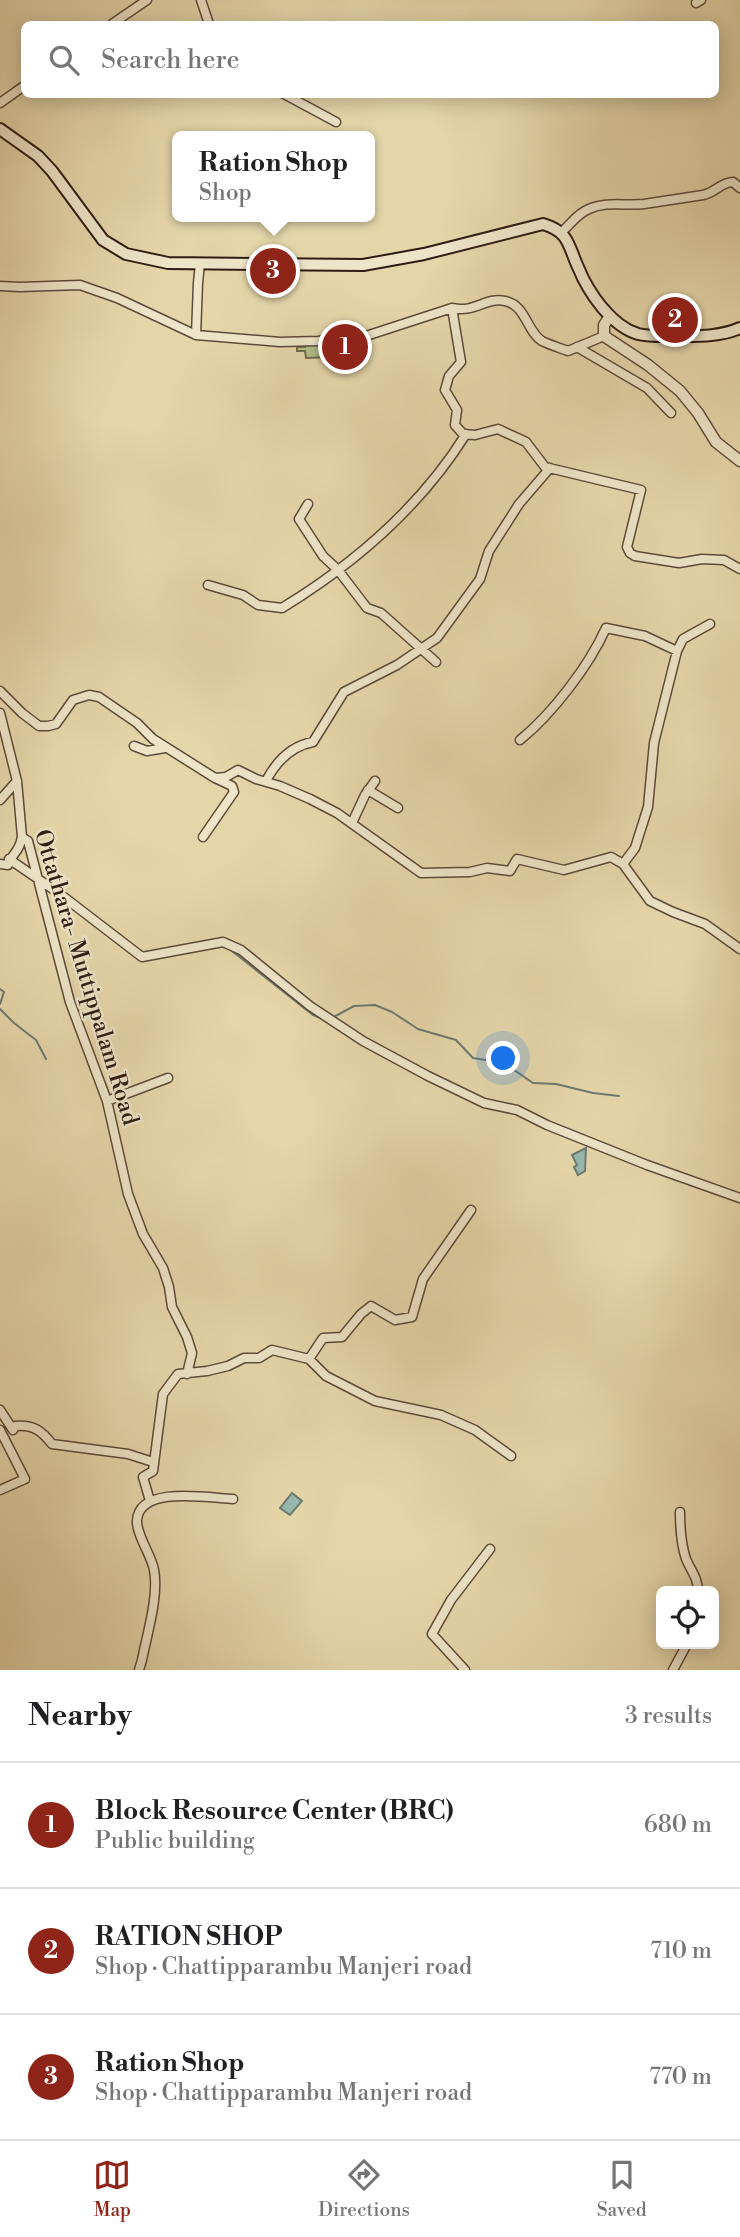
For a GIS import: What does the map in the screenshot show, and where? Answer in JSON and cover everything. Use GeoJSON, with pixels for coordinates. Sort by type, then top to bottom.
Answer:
{"type":"FeatureCollection","features":[{"type":"Feature","properties":{"kind":"main road"},"geometry":{"type":"LineString","coordinates":[[0,129],[38,156],[103,240],[126,254],[168,263],[363,265],[424,254],[537,224],[550,226],[570,242],[578,268],[593,295],[624,328],[651,337],[704,336],[740,328]]}},
{"type":"Feature","properties":{"kind":"street"},"geometry":{"type":"LineString","coordinates":[[116,21],[147,0]]}},
{"type":"Feature","properties":{"kind":"street"},"geometry":{"type":"LineString","coordinates":[[201,0],[208,21]]}},
{"type":"Feature","properties":{"kind":"street"},"geometry":{"type":"LineString","coordinates":[[0,103],[21,88]]}},
{"type":"Feature","properties":{"kind":"street"},"geometry":{"type":"LineString","coordinates":[[291,98],[336,122]]}},
{"type":"Feature","properties":{"kind":"street"},"geometry":{"type":"LineString","coordinates":[[560,233],[576,216],[603,204],[642,204],[708,194],[725,182],[733,182],[740,188]]}},
{"type":"Feature","properties":{"kind":"street"},"geometry":{"type":"LineString","coordinates":[[196,335],[201,263]]}},
{"type":"Feature","properties":{"kind":"street"},"geometry":{"type":"LineString","coordinates":[[0,286],[80,285],[117,298],[196,335],[280,342],[369,335],[452,308],[464,310],[477,308],[485,302],[506,301],[525,316],[541,340],[568,351],[604,336]]}},
{"type":"Feature","properties":{"kind":"street"},"geometry":{"type":"LineString","coordinates":[[452,308],[461,362],[449,376],[445,390],[457,410],[455,425],[463,434],[475,435],[498,429],[526,442],[545,467],[641,490],[627,547],[635,556],[679,563],[702,559],[724,560],[740,569]]}},
{"type":"Feature","properties":{"kind":"street"},"geometry":{"type":"LineString","coordinates":[[604,336],[604,325],[610,316]]}},
{"type":"Feature","properties":{"kind":"street"},"geometry":{"type":"LineString","coordinates":[[604,336],[648,365],[680,391],[716,442],[740,461]]}},
{"type":"Feature","properties":{"kind":"street"},"geometry":{"type":"LineString","coordinates":[[577,347],[646,388],[671,413]]}},
{"type":"Feature","properties":{"kind":"street"},"geometry":{"type":"LineString","coordinates":[[208,585],[243,595],[258,604],[282,608],[353,559],[410,507],[450,460],[466,434]]}},
{"type":"Feature","properties":{"kind":"street"},"geometry":{"type":"LineString","coordinates":[[266,781],[289,751],[313,742],[344,692],[397,665],[437,638],[480,579],[489,551],[519,504],[550,468]]}},
{"type":"Feature","properties":{"kind":"street"},"geometry":{"type":"LineString","coordinates":[[308,504],[299,519],[323,556],[338,570],[367,608],[381,613],[436,662]]}},
{"type":"Feature","properties":{"kind":"street"},"geometry":{"type":"LineString","coordinates":[[623,864],[635,848],[648,807],[654,743],[677,651],[683,639],[710,624]]}},
{"type":"Feature","properties":{"kind":"street"},"geometry":{"type":"LineString","coordinates":[[520,740],[532,730],[575,679],[598,648],[606,628],[645,636],[677,651]]}},
{"type":"Feature","properties":{"kind":"street"},"geometry":{"type":"LineString","coordinates":[[0,691],[39,726],[56,724],[73,700],[89,695],[99,697],[137,723],[166,748],[232,786],[234,792],[203,837]]}},
{"type":"Feature","properties":{"kind":"street","name":"Ottathara- Muttippalam Road"},"geometry":{"type":"LineString","coordinates":[[0,713],[17,781],[22,837],[27,841],[70,1002],[107,1101],[128,1195],[151,1249],[163,1268],[172,1307],[184,1329],[192,1353],[187,1374]]}},
{"type":"Feature","properties":{"kind":"street"},"geometry":{"type":"LineString","coordinates":[[134,746],[147,751],[166,748]]}},
{"type":"Feature","properties":{"kind":"street"},"geometry":{"type":"LineString","coordinates":[[215,778],[226,777],[238,770],[310,799],[352,823],[421,873],[470,872],[487,868],[510,871],[517,859],[564,870],[611,857],[623,864],[650,901],[705,923],[740,949]]}},
{"type":"Feature","properties":{"kind":"street"},"geometry":{"type":"LineString","coordinates":[[0,800],[17,781]]}},
{"type":"Feature","properties":{"kind":"street"},"geometry":{"type":"LineString","coordinates":[[352,823],[374,781]]}},
{"type":"Feature","properties":{"kind":"street"},"geometry":{"type":"LineString","coordinates":[[368,790],[398,808]]}},
{"type":"Feature","properties":{"kind":"street"},"geometry":{"type":"LineString","coordinates":[[0,864],[8,865],[9,859],[20,849],[22,837]]}},
{"type":"Feature","properties":{"kind":"street"},"geometry":{"type":"LineString","coordinates":[[9,859],[142,957],[223,942],[241,950],[310,1006],[363,1041],[428,1076],[484,1103],[517,1110],[547,1125],[647,1165],[740,1198]]}},
{"type":"Feature","properties":{"kind":"street"},"geometry":{"type":"LineString","coordinates":[[107,1101],[168,1078]]}},
{"type":"Feature","properties":{"kind":"street"},"geometry":{"type":"LineString","coordinates":[[309,1359],[323,1338],[342,1337],[371,1306],[395,1320],[412,1317],[423,1279],[471,1210]]}},
{"type":"Feature","properties":{"kind":"street"},"geometry":{"type":"LineString","coordinates":[[150,1501],[143,1477],[153,1471],[163,1394],[178,1374],[228,1366],[244,1358],[258,1358],[272,1350],[309,1359],[327,1376],[375,1401],[441,1415],[475,1430],[511,1456]]}},
{"type":"Feature","properties":{"kind":"street"},"geometry":{"type":"LineString","coordinates":[[0,1410],[13,1430],[16,1426],[25,1425],[42,1431],[52,1444],[128,1454],[153,1462]]}},
{"type":"Feature","properties":{"kind":"street"},"geometry":{"type":"LineString","coordinates":[[0,1430],[25,1479],[0,1490]]}},
{"type":"Feature","properties":{"kind":"street"},"geometry":{"type":"LineString","coordinates":[[139,1670],[155,1589],[154,1569],[137,1521],[142,1506],[155,1498],[179,1496],[233,1499]]}},
{"type":"Feature","properties":{"kind":"street"},"geometry":{"type":"LineString","coordinates":[[680,1512],[686,1558],[698,1586]]}},
{"type":"Feature","properties":{"kind":"street"},"geometry":{"type":"LineString","coordinates":[[466,1670],[432,1634],[451,1600],[490,1549]]}},
{"type":"Feature","properties":{"kind":"street"},"geometry":{"type":"LineString","coordinates":[[673,1670],[684,1649]]}},
{"type":"Feature","properties":{"kind":"green space"},"geometry":{"type":"Polygon","coordinates":[[[330,344],[331,357],[306,358],[305,351],[297,351],[297,347],[306,345],[330,344]]]}},
{"type":"Feature","properties":{"kind":"water"},"geometry":{"type":"Polygon","coordinates":[[[586,1148],[585,1171],[578,1175],[572,1155],[586,1148]]]}},
{"type":"Feature","properties":{"kind":"water"},"geometry":{"type":"Polygon","coordinates":[[[292,1493],[302,1501],[290,1515],[280,1508],[292,1493]]]}},
{"type":"Feature","properties":{"kind":"waterway"},"geometry":{"type":"LineString","coordinates":[[232,951],[313,1015],[323,1019]]}},
{"type":"Feature","properties":{"kind":"waterway"},"geometry":{"type":"LineString","coordinates":[[0,989],[4,992],[0,1004]]}},
{"type":"Feature","properties":{"kind":"waterway"},"geometry":{"type":"LineString","coordinates":[[332,1018],[354,1006],[375,1005],[392,1012],[418,1029],[456,1040],[473,1058],[504,1063],[533,1083],[556,1084],[619,1096]]}},
{"type":"Feature","properties":{"kind":"waterway"},"geometry":{"type":"LineString","coordinates":[[0,1009],[36,1040],[46,1059]]}},
{"type":"Feature","properties":{"kind":"place","name":"Ration Shop"},"geometry":{"type":"Point","coordinates":[273,271]}},
{"type":"Feature","properties":{"kind":"place","name":"RATION SHOP"},"geometry":{"type":"Point","coordinates":[675,320]}},
{"type":"Feature","properties":{"kind":"place","name":"Block Resource Center (BRC)"},"geometry":{"type":"Point","coordinates":[345,347]}}]}
